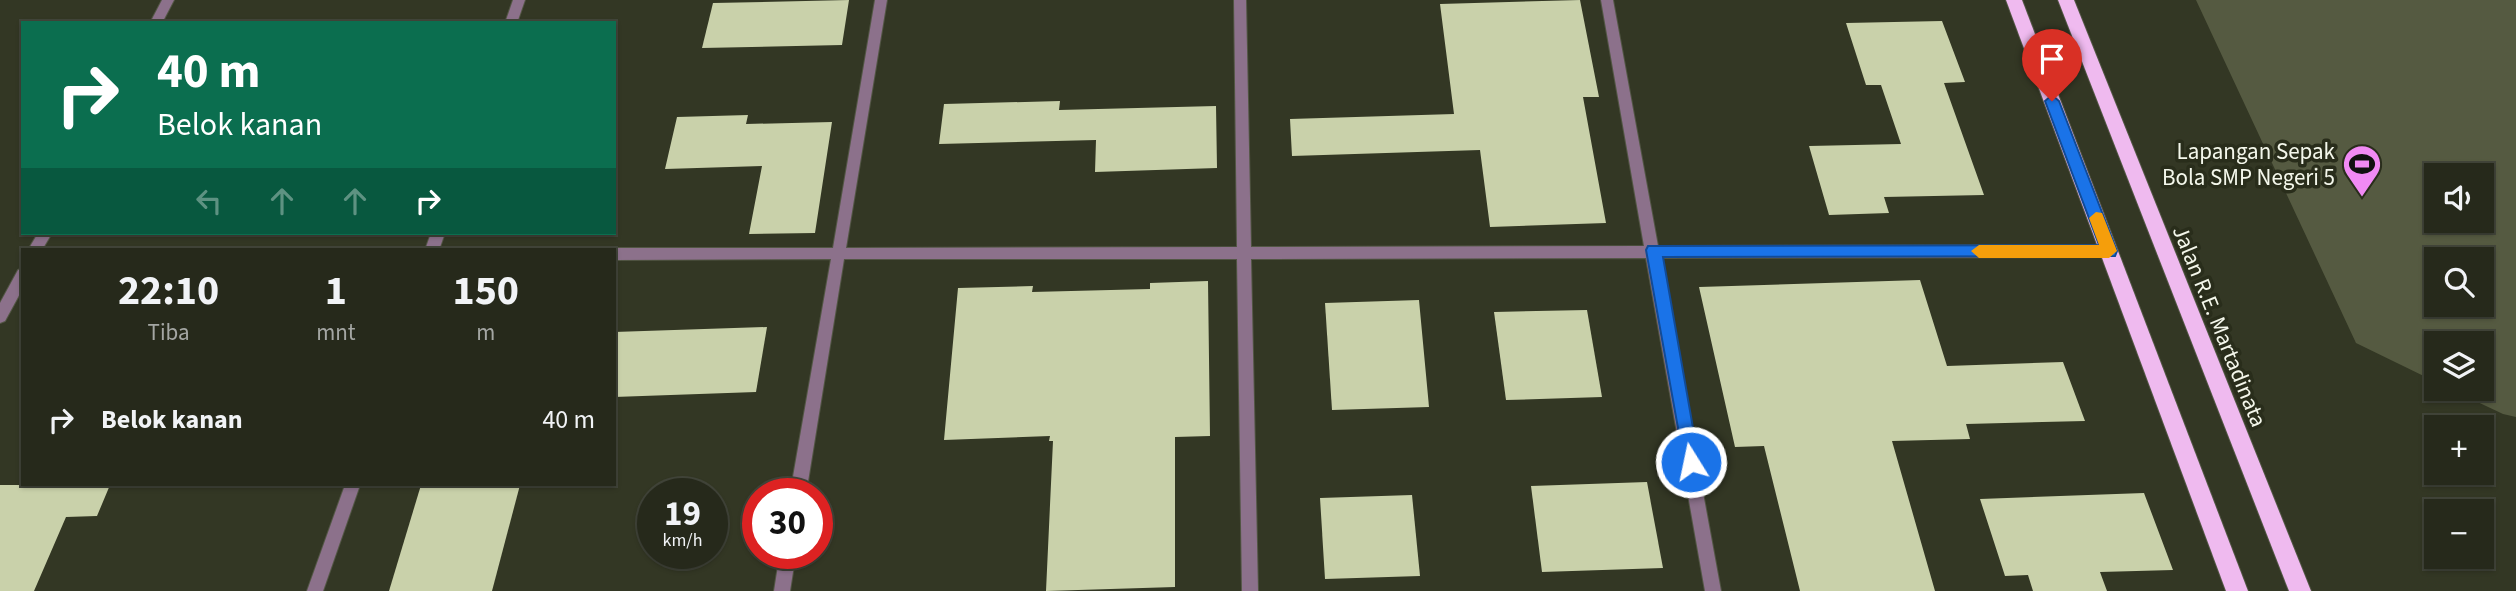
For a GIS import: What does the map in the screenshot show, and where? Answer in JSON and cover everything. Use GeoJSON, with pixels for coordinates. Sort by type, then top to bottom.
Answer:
{"type":"FeatureCollection","features":[{"type":"Feature","properties":{"kind":"highway"},"geometry":{"type":"LineString","coordinates":[[2014,0],[2237,591]]}},
{"type":"Feature","properties":{"kind":"highway","name":"Jalan R.E. Martadinata"},"geometry":{"type":"LineString","coordinates":[[2066,0],[2300,591]]}},
{"type":"Feature","properties":{"kind":"street"},"geometry":{"type":"LineString","coordinates":[[157,21],[168,0]]}},
{"type":"Feature","properties":{"kind":"street"},"geometry":{"type":"LineString","coordinates":[[512,21],[519,0]]}},
{"type":"Feature","properties":{"kind":"street"},"geometry":{"type":"LineString","coordinates":[[801,478],[881,0]]}},
{"type":"Feature","properties":{"kind":"street"},"geometry":{"type":"LineString","coordinates":[[1240,0],[1250,591]]}},
{"type":"Feature","properties":{"kind":"street"},"geometry":{"type":"LineString","coordinates":[[1607,0],[1654,250],[1713,591]]}},
{"type":"Feature","properties":{"kind":"street"},"geometry":{"type":"LineString","coordinates":[[616,254],[2109,251]]}},
{"type":"Feature","properties":{"kind":"street"},"geometry":{"type":"LineString","coordinates":[[0,317],[21,278]]}},
{"type":"Feature","properties":{"kind":"street"},"geometry":{"type":"LineString","coordinates":[[315,591],[352,486]]}},
{"type":"Feature","properties":{"kind":"street"},"geometry":{"type":"LineString","coordinates":[[782,591],[785,569]]}},
{"type":"Feature","properties":{"kind":"green space","name":"Lapangan Sepak Bola SMP Negeri 5"},"geometry":{"type":"Polygon","coordinates":[[[2196,0],[2516,0],[2516,417],[2475,401],[2494,401],[2494,331],[2424,331],[2424,376],[2356,343],[2196,0]]]}},
{"type":"Feature","properties":{"kind":"building"},"geometry":{"type":"Polygon","coordinates":[[[849,0],[842,45],[702,48],[713,3],[849,0]]]}},
{"type":"Feature","properties":{"kind":"building"},"geometry":{"type":"Polygon","coordinates":[[[1580,0],[1599,97],[1583,97],[1606,223],[1490,227],[1480,150],[1292,156],[1290,119],[1454,114],[1440,4],[1580,0]]]}},
{"type":"Feature","properties":{"kind":"building"},"geometry":{"type":"Polygon","coordinates":[[[1942,21],[1965,82],[1944,83],[1984,195],[1884,197],[1889,213],[1829,215],[1809,146],[1901,144],[1881,85],[1866,85],[1846,23],[1942,21]]]}},
{"type":"Feature","properties":{"kind":"building"},"geometry":{"type":"Polygon","coordinates":[[[1060,101],[1059,110],[1216,106],[1217,168],[1095,172],[1096,140],[939,144],[944,104],[1060,101]]]}},
{"type":"Feature","properties":{"kind":"building"},"geometry":{"type":"Polygon","coordinates":[[[748,115],[746,124],[832,122],[815,233],[749,234],[762,166],[665,169],[677,117],[748,115]]]}},
{"type":"Feature","properties":{"kind":"building"},"geometry":{"type":"Polygon","coordinates":[[[1920,280],[1947,366],[2063,362],[2085,421],[1966,424],[1970,439],[1892,441],[1935,591],[1800,591],[1764,446],[1735,447],[1699,287],[1920,280]]]}},
{"type":"Feature","properties":{"kind":"building"},"geometry":{"type":"Polygon","coordinates":[[[1208,281],[1210,436],[1175,437],[1175,587],[1046,591],[1053,441],[1049,441],[1050,436],[944,440],[958,288],[1033,286],[1032,292],[1150,289],[1150,283],[1208,281]]]}},
{"type":"Feature","properties":{"kind":"building"},"geometry":{"type":"Polygon","coordinates":[[[1419,300],[1429,407],[1332,410],[1325,303],[1419,300]]]}},
{"type":"Feature","properties":{"kind":"building"},"geometry":{"type":"Polygon","coordinates":[[[1587,310],[1602,397],[1506,400],[1494,312],[1587,310]]]}},
{"type":"Feature","properties":{"kind":"building"},"geometry":{"type":"Polygon","coordinates":[[[767,327],[756,392],[616,397],[616,332],[767,327]]]}},
{"type":"Feature","properties":{"kind":"building"},"geometry":{"type":"Polygon","coordinates":[[[1647,482],[1663,568],[1542,572],[1531,486],[1647,482]]]}},
{"type":"Feature","properties":{"kind":"building"},"geometry":{"type":"Polygon","coordinates":[[[0,485],[110,486],[97,516],[66,517],[34,591],[0,591],[0,485]]]}},
{"type":"Feature","properties":{"kind":"building"},"geometry":{"type":"Polygon","coordinates":[[[421,486],[520,486],[492,591],[389,591],[421,486]]]}},
{"type":"Feature","properties":{"kind":"building"},"geometry":{"type":"Polygon","coordinates":[[[2144,493],[2173,570],[2100,572],[2107,591],[2033,591],[2028,575],[2005,576],[1980,499],[2144,493]]]}},
{"type":"Feature","properties":{"kind":"building"},"geometry":{"type":"Polygon","coordinates":[[[1412,495],[1420,576],[1325,579],[1320,498],[1412,495]]]}},
{"type":"Feature","properties":{"kind":"slow traffic"},"geometry":{"type":"LineString","coordinates":[[1979,251],[2109,251],[2096,218]]}},
{"type":"Feature","properties":{"kind":"place","name":"Lapangan Sepak Bola SMP Negeri 5"},"geometry":{"type":"Point","coordinates":[2362,198]}},
{"type":"Feature","properties":{"kind":"route"},"geometry":{"type":"LineString","coordinates":[[1691,462],[1654,250],[2109,251],[2052,101]]}}]}
